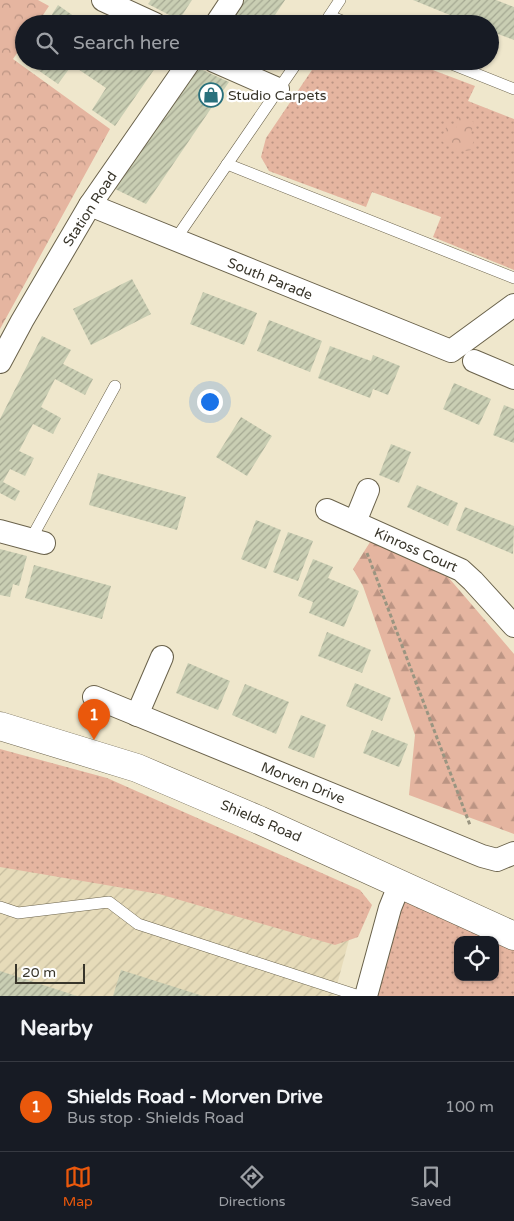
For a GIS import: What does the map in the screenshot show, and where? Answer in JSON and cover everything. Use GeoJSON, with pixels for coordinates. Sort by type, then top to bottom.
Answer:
{"type":"FeatureCollection","features":[{"type":"Feature","properties":{"kind":"main road","name":"Shields Road"},"geometry":{"type":"LineString","coordinates":[[0,726],[137,768],[259,820],[514,936]]}},
{"type":"Feature","properties":{"kind":"street"},"geometry":{"type":"LineString","coordinates":[[222,15],[232,0]]}},
{"type":"Feature","properties":{"kind":"street"},"geometry":{"type":"LineString","coordinates":[[118,3],[139,15]]}},
{"type":"Feature","properties":{"kind":"street","name":"Station Road"},"geometry":{"type":"LineString","coordinates":[[0,362],[90,205],[184,70]]}},
{"type":"Feature","properties":{"kind":"street"},"geometry":{"type":"LineString","coordinates":[[235,70],[278,89]]}},
{"type":"Feature","properties":{"kind":"street","name":"South Parade"},"geometry":{"type":"LineString","coordinates":[[90,205],[451,351],[514,305]]}},
{"type":"Feature","properties":{"kind":"street"},"geometry":{"type":"LineString","coordinates":[[474,361],[514,378]]}},
{"type":"Feature","properties":{"kind":"street"},"geometry":{"type":"LineString","coordinates":[[355,522],[368,490]]}},
{"type":"Feature","properties":{"kind":"street","name":"Kinross Court"},"geometry":{"type":"LineString","coordinates":[[327,510],[461,570],[473,580],[514,626]]}},
{"type":"Feature","properties":{"kind":"street"},"geometry":{"type":"LineString","coordinates":[[0,531],[38,541]]}},
{"type":"Feature","properties":{"kind":"street"},"geometry":{"type":"LineString","coordinates":[[137,715],[162,657]]}},
{"type":"Feature","properties":{"kind":"street","name":"Morven Drive"},"geometry":{"type":"LineString","coordinates":[[94,697],[482,856],[497,860],[514,854]]}},
{"type":"Feature","properties":{"kind":"street"},"geometry":{"type":"LineString","coordinates":[[366,996],[390,908],[400,883]]}},
{"type":"Feature","properties":{"kind":"lane"},"geometry":{"type":"LineString","coordinates":[[330,15],[340,0]]}},
{"type":"Feature","properties":{"kind":"lane"},"geometry":{"type":"LineString","coordinates":[[175,240],[292,70]]}},
{"type":"Feature","properties":{"kind":"lane"},"geometry":{"type":"LineString","coordinates":[[466,70],[514,89]]}},
{"type":"Feature","properties":{"kind":"lane"},"geometry":{"type":"LineString","coordinates":[[227,164],[514,278]]}},
{"type":"Feature","properties":{"kind":"lane"},"geometry":{"type":"LineString","coordinates":[[38,541],[115,386]]}},
{"type":"Feature","properties":{"kind":"lane"},"geometry":{"type":"LineString","coordinates":[[0,907],[18,913],[109,902],[138,924],[358,996]]}},
{"type":"Feature","properties":{"kind":"path"},"geometry":{"type":"LineString","coordinates":[[355,522],[482,856]]}},
{"type":"Feature","properties":{"kind":"shaded area"},"geometry":{"type":"Polygon","coordinates":[[[0,776],[357,910],[334,996],[0,996],[0,776]]]}},
{"type":"Feature","properties":{"kind":"green space"},"geometry":{"type":"Polygon","coordinates":[[[0,0],[38,0],[49,6],[43,15],[15,15],[15,56],[13,59],[15,60],[15,70],[28,70],[110,129],[0,329],[0,0]]]}},
{"type":"Feature","properties":{"kind":"green space"},"geometry":{"type":"Polygon","coordinates":[[[312,70],[433,70],[475,86],[468,101],[514,119],[514,270],[433,237],[441,217],[372,192],[366,207],[269,171],[261,157],[266,138],[312,70]]]}},
{"type":"Feature","properties":{"kind":"green space"},"geometry":{"type":"Polygon","coordinates":[[[460,116],[474,122],[471,134],[475,136],[471,150],[466,151],[453,148],[441,140],[447,125],[456,128],[460,116]]]}},
{"type":"Feature","properties":{"kind":"green space"},"geometry":{"type":"Polygon","coordinates":[[[372,539],[448,577],[514,654],[514,834],[409,795],[415,735],[363,586],[353,569],[372,539]]]}},
{"type":"Feature","properties":{"kind":"green space"},"geometry":{"type":"Polygon","coordinates":[[[0,749],[107,778],[360,890],[372,905],[358,937],[335,945],[159,894],[0,867],[0,749]]]}},
{"type":"Feature","properties":{"kind":"green space"},"geometry":{"type":"Polygon","coordinates":[[[402,891],[514,942],[514,996],[372,996],[402,891]]]}},
{"type":"Feature","properties":{"kind":"building"},"geometry":{"type":"Polygon","coordinates":[[[151,0],[192,0],[182,15],[169,15],[148,4],[151,0]]]}},
{"type":"Feature","properties":{"kind":"building"},"geometry":{"type":"Polygon","coordinates":[[[240,0],[285,0],[275,15],[230,15],[240,0]]]}},
{"type":"Feature","properties":{"kind":"building"},"geometry":{"type":"Polygon","coordinates":[[[413,0],[496,0],[514,7],[514,40],[499,34],[499,15],[450,15],[413,0]]]}},
{"type":"Feature","properties":{"kind":"building"},"geometry":{"type":"Polygon","coordinates":[[[58,5],[72,15],[52,15],[58,5]]]}},
{"type":"Feature","properties":{"kind":"building"},"geometry":{"type":"Polygon","coordinates":[[[38,70],[68,70],[58,84],[38,70]]]}},
{"type":"Feature","properties":{"kind":"building"},"geometry":{"type":"Polygon","coordinates":[[[79,70],[154,70],[115,126],[92,110],[106,88],[79,70]]]}},
{"type":"Feature","properties":{"kind":"building"},"geometry":{"type":"Polygon","coordinates":[[[194,70],[203,70],[229,82],[146,204],[113,188],[194,70]]]}},
{"type":"Feature","properties":{"kind":"building"},"geometry":{"type":"Polygon","coordinates":[[[132,279],[151,314],[91,345],[73,309],[132,279]]]}},
{"type":"Feature","properties":{"kind":"building"},"geometry":{"type":"Polygon","coordinates":[[[203,292],[257,313],[244,345],[190,324],[203,292]]]}},
{"type":"Feature","properties":{"kind":"building"},"geometry":{"type":"Polygon","coordinates":[[[269,320],[322,341],[310,372],[257,351],[269,320]]]}},
{"type":"Feature","properties":{"kind":"building"},"geometry":{"type":"Polygon","coordinates":[[[42,336],[71,350],[63,364],[93,379],[85,395],[55,379],[41,407],[61,418],[53,434],[33,424],[19,451],[34,458],[25,476],[10,469],[3,482],[20,491],[15,501],[0,493],[0,419],[42,336]]]}},
{"type":"Feature","properties":{"kind":"building"},"geometry":{"type":"Polygon","coordinates":[[[330,346],[371,361],[373,355],[400,366],[388,395],[373,389],[370,398],[318,378],[330,346]]]}},
{"type":"Feature","properties":{"kind":"building"},"geometry":{"type":"Polygon","coordinates":[[[454,383],[491,399],[479,425],[443,409],[454,383]]]}},
{"type":"Feature","properties":{"kind":"building"},"geometry":{"type":"Polygon","coordinates":[[[504,405],[514,409],[514,443],[493,435],[504,405]]]}},
{"type":"Feature","properties":{"kind":"building"},"geometry":{"type":"Polygon","coordinates":[[[241,417],[272,436],[247,476],[216,457],[241,417]]]}},
{"type":"Feature","properties":{"kind":"building"},"geometry":{"type":"Polygon","coordinates":[[[391,444],[411,452],[399,483],[379,475],[391,444]]]}},
{"type":"Feature","properties":{"kind":"building"},"geometry":{"type":"Polygon","coordinates":[[[98,473],[186,497],[177,530],[89,505],[98,473]]]}},
{"type":"Feature","properties":{"kind":"building"},"geometry":{"type":"Polygon","coordinates":[[[417,485],[458,503],[448,526],[407,507],[417,485]]]}},
{"type":"Feature","properties":{"kind":"building"},"geometry":{"type":"Polygon","coordinates":[[[465,507],[514,526],[513,554],[456,530],[465,507]]]}},
{"type":"Feature","properties":{"kind":"building"},"geometry":{"type":"Polygon","coordinates":[[[256,520],[281,530],[266,569],[241,559],[256,520]]]}},
{"type":"Feature","properties":{"kind":"building"},"geometry":{"type":"Polygon","coordinates":[[[288,532],[313,541],[298,581],[273,572],[288,532]]]}},
{"type":"Feature","properties":{"kind":"building"},"geometry":{"type":"Polygon","coordinates":[[[0,549],[27,556],[19,586],[13,584],[10,597],[0,595],[0,549]]]}},
{"type":"Feature","properties":{"kind":"building"},"geometry":{"type":"Polygon","coordinates":[[[313,559],[333,567],[328,578],[359,591],[344,627],[309,613],[313,602],[298,596],[313,559]]]}},
{"type":"Feature","properties":{"kind":"building"},"geometry":{"type":"Polygon","coordinates":[[[34,565],[111,586],[102,619],[25,598],[34,565]]]}},
{"type":"Feature","properties":{"kind":"building"},"geometry":{"type":"Polygon","coordinates":[[[327,632],[371,650],[362,673],[318,656],[327,632]]]}},
{"type":"Feature","properties":{"kind":"building"},"geometry":{"type":"Polygon","coordinates":[[[188,663],[230,681],[218,710],[176,693],[188,663]]]}},
{"type":"Feature","properties":{"kind":"building"},"geometry":{"type":"Polygon","coordinates":[[[355,683],[391,698],[382,721],[346,706],[355,683]]]}},
{"type":"Feature","properties":{"kind":"building"},"geometry":{"type":"Polygon","coordinates":[[[245,684],[289,702],[276,734],[232,715],[245,684]]]}},
{"type":"Feature","properties":{"kind":"building"},"geometry":{"type":"Polygon","coordinates":[[[301,715],[326,725],[314,758],[288,748],[301,715]]]}},
{"type":"Feature","properties":{"kind":"building"},"geometry":{"type":"Polygon","coordinates":[[[372,730],[408,744],[399,767],[363,753],[372,730]]]}},
{"type":"Feature","properties":{"kind":"building"},"geometry":{"type":"Polygon","coordinates":[[[121,970],[203,996],[113,996],[121,970]]]}},
{"type":"Feature","properties":{"kind":"building"},"geometry":{"type":"Polygon","coordinates":[[[0,971],[77,996],[0,996],[0,971]]]}},
{"type":"Feature","properties":{"kind":"place","name":"Studio Carpets"},"geometry":{"type":"Point","coordinates":[211,95]}},
{"type":"Feature","properties":{"kind":"place","name":"Shields Road - Morven Drive"},"geometry":{"type":"Point","coordinates":[94,740]}}]}
